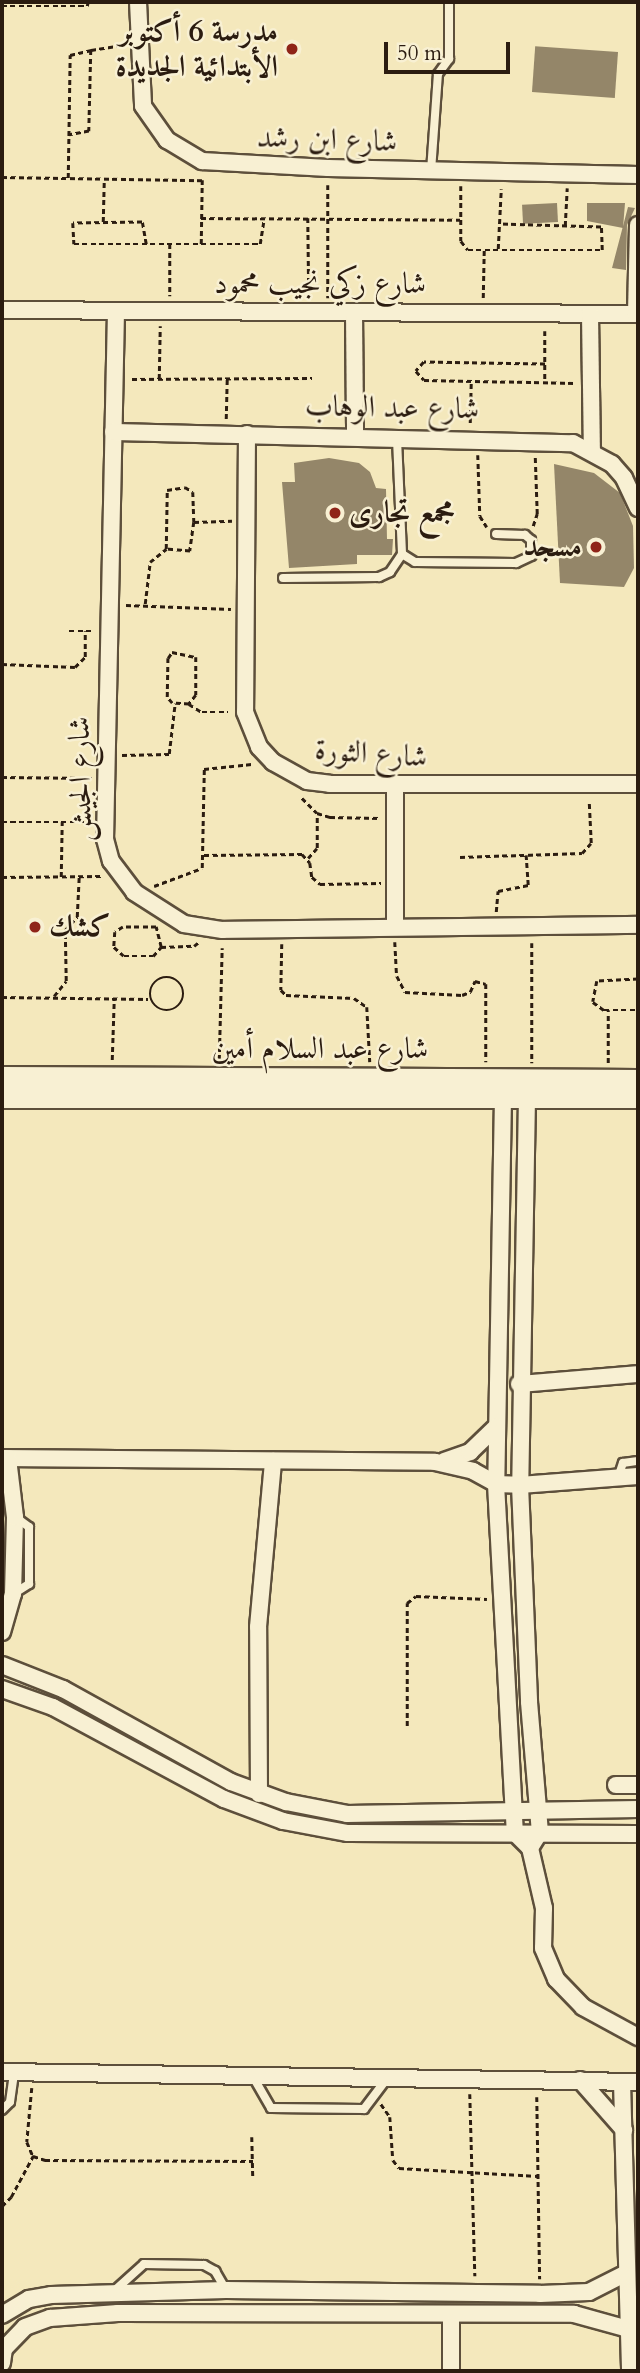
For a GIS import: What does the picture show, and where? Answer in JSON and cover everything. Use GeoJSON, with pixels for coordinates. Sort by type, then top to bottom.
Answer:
{"type":"FeatureCollection","features":[{"type":"Feature","properties":{"kind":"street","name":"شارع ابن رشد"},"geometry":{"type":"LineString","coordinates":[[138,2],[143,106],[167,140],[202,161],[328,168],[638,174]]}},
{"type":"Feature","properties":{"kind":"street"},"geometry":{"type":"LineString","coordinates":[[637,314],[638,225]]}},
{"type":"Feature","properties":{"kind":"street","name":"شارع زكي نجيب محمود"},"geometry":{"type":"LineString","coordinates":[[2,310],[637,314]]}},
{"type":"Feature","properties":{"kind":"street","name":"شارع الجيش"},"geometry":{"type":"LineString","coordinates":[[116,311],[105,822],[111,860],[134,892],[167,915],[200,928],[223,930],[638,925]]}},
{"type":"Feature","properties":{"kind":"street"},"geometry":{"type":"LineString","coordinates":[[354,312],[355,435]]}},
{"type":"Feature","properties":{"kind":"street"},"geometry":{"type":"LineString","coordinates":[[590,314],[592,450]]}},
{"type":"Feature","properties":{"kind":"street","name":"شارع عبد الوهاب"},"geometry":{"type":"LineString","coordinates":[[113,432],[534,439],[573,443],[592,450],[624,478],[638,508]]}},
{"type":"Feature","properties":{"kind":"street","name":"شارع الثورة"},"geometry":{"type":"LineString","coordinates":[[247,434],[245,712],[259,747],[273,762],[289,774],[330,784],[395,787],[638,784]]}},
{"type":"Feature","properties":{"kind":"street"},"geometry":{"type":"LineString","coordinates":[[395,787],[395,927]]}},
{"type":"Feature","properties":{"kind":"street","name":"شارع عبد السلام أمين"},"geometry":{"type":"LineString","coordinates":[[2,1077],[486,1079],[530,1088],[638,1097]]}},
{"type":"Feature","properties":{"kind":"street","name":"شارع عبد السلام أمين"},"geometry":{"type":"LineString","coordinates":[[2,1097],[503,1097],[530,1088],[608,1080],[638,1080]]}},
{"type":"Feature","properties":{"kind":"street"},"geometry":{"type":"LineString","coordinates":[[530,1088],[519,1384],[520,1485],[529,1702],[540,1832],[530,1848]]}},
{"type":"Feature","properties":{"kind":"street"},"geometry":{"type":"LineString","coordinates":[[503,1097],[496,1484],[505,1599],[515,1833],[530,1848],[544,1908],[544,1948],[556,1979],[583,2007],[638,2037]]}},
{"type":"Feature","properties":{"kind":"street"},"geometry":{"type":"LineString","coordinates":[[519,1384],[638,1374]]}},
{"type":"Feature","properties":{"kind":"street"},"geometry":{"type":"LineString","coordinates":[[435,1462],[470,1452],[496,1427]]}},
{"type":"Feature","properties":{"kind":"street"},"geometry":{"type":"LineString","coordinates":[[2,1632],[13,1594],[15,1517],[5,1458],[435,1462],[473,1471],[496,1484],[520,1485],[638,1476]]}},
{"type":"Feature","properties":{"kind":"street"},"geometry":{"type":"LineString","coordinates":[[258,1794],[258,1627],[273,1461]]}},
{"type":"Feature","properties":{"kind":"street"},"geometry":{"type":"LineString","coordinates":[[2,1665],[63,1689],[258,1794],[347,1814],[539,1808],[638,1810]]}},
{"type":"Feature","properties":{"kind":"street"},"geometry":{"type":"LineString","coordinates":[[2,1689],[53,1707],[224,1800],[283,1821],[348,1833],[638,1834]]}},
{"type":"Feature","properties":{"kind":"street"},"geometry":{"type":"LineString","coordinates":[[617,1785],[638,1785]]}},
{"type":"Feature","properties":{"kind":"street"},"geometry":{"type":"LineString","coordinates":[[8,2071],[630,2082],[624,2130],[624,2274],[629,2371]]}},
{"type":"Feature","properties":{"kind":"street"},"geometry":{"type":"LineString","coordinates":[[580,2080],[624,2130]]}},
{"type":"Feature","properties":{"kind":"street"},"geometry":{"type":"LineString","coordinates":[[2,2315],[29,2299],[114,2291],[540,2294],[589,2292],[624,2274]]}},
{"type":"Feature","properties":{"kind":"street"},"geometry":{"type":"LineString","coordinates":[[2,2363],[13,2336],[50,2318],[118,2313],[574,2314],[628,2329]]}},
{"type":"Feature","properties":{"kind":"street"},"geometry":{"type":"LineString","coordinates":[[451,2314],[451,2371]]}},
{"type":"Feature","properties":{"kind":"lane"},"geometry":{"type":"LineString","coordinates":[[431,171],[438,74],[449,59],[449,2]]}},
{"type":"Feature","properties":{"kind":"lane"},"geometry":{"type":"LineString","coordinates":[[283,578],[379,577],[390,572],[402,554],[397,436]]}},
{"type":"Feature","properties":{"kind":"lane"},"geometry":{"type":"LineString","coordinates":[[402,554],[415,562],[524,562],[534,548],[525,535],[496,534]]}},
{"type":"Feature","properties":{"kind":"lane"},"geometry":{"type":"LineString","coordinates":[[618,1478],[623,1463],[638,1461]]}},
{"type":"Feature","properties":{"kind":"lane"},"geometry":{"type":"LineString","coordinates":[[2,2110],[10,2102],[8,2071]]}},
{"type":"Feature","properties":{"kind":"lane"},"geometry":{"type":"LineString","coordinates":[[253,2075],[271,2108],[364,2109],[387,2077]]}},
{"type":"Feature","properties":{"kind":"lane"},"geometry":{"type":"LineString","coordinates":[[114,2291],[144,2264],[204,2265],[215,2271],[226,2290]]}},
{"type":"Feature","properties":{"kind":"path"},"geometry":{"type":"LineString","coordinates":[[2,6],[88,6],[88,2]]}},
{"type":"Feature","properties":{"kind":"path"},"geometry":{"type":"LineString","coordinates":[[68,178],[71,55],[140,43]]}},
{"type":"Feature","properties":{"kind":"path"},"geometry":{"type":"LineString","coordinates":[[69,135],[89,131],[91,50]]}},
{"type":"Feature","properties":{"kind":"path"},"geometry":{"type":"LineString","coordinates":[[201,244],[202,161]]}},
{"type":"Feature","properties":{"kind":"path"},"geometry":{"type":"LineString","coordinates":[[328,168],[328,312]]}},
{"type":"Feature","properties":{"kind":"path"},"geometry":{"type":"LineString","coordinates":[[461,171],[462,245],[484,250],[602,250],[601,228],[499,225]]}},
{"type":"Feature","properties":{"kind":"path"},"geometry":{"type":"LineString","coordinates":[[498,250],[501,172]]}},
{"type":"Feature","properties":{"kind":"path"},"geometry":{"type":"LineString","coordinates":[[565,226],[567,173]]}},
{"type":"Feature","properties":{"kind":"path"},"geometry":{"type":"LineString","coordinates":[[2,177],[202,180]]}},
{"type":"Feature","properties":{"kind":"path"},"geometry":{"type":"LineString","coordinates":[[103,222],[104,179]]}},
{"type":"Feature","properties":{"kind":"path"},"geometry":{"type":"LineString","coordinates":[[201,218],[461,220]]}},
{"type":"Feature","properties":{"kind":"path"},"geometry":{"type":"LineString","coordinates":[[146,244],[142,222],[73,222],[73,244],[146,244],[260,244],[264,218]]}},
{"type":"Feature","properties":{"kind":"path"},"geometry":{"type":"LineString","coordinates":[[308,219],[309,312]]}},
{"type":"Feature","properties":{"kind":"path"},"geometry":{"type":"LineString","coordinates":[[159,379],[170,244]]}},
{"type":"Feature","properties":{"kind":"path"},"geometry":{"type":"LineString","coordinates":[[483,312],[484,250]]}},
{"type":"Feature","properties":{"kind":"path"},"geometry":{"type":"LineString","coordinates":[[545,313],[545,382]]}},
{"type":"Feature","properties":{"kind":"path"},"geometry":{"type":"LineString","coordinates":[[545,364],[424,362],[416,371],[424,380],[591,383]]}},
{"type":"Feature","properties":{"kind":"path"},"geometry":{"type":"LineString","coordinates":[[226,433],[227,378]]}},
{"type":"Feature","properties":{"kind":"path"},"geometry":{"type":"LineString","coordinates":[[114,379],[312,378]]}},
{"type":"Feature","properties":{"kind":"path"},"geometry":{"type":"LineString","coordinates":[[471,381],[480,516],[496,534]]}},
{"type":"Feature","properties":{"kind":"path"},"geometry":{"type":"LineString","coordinates":[[525,535],[537,514],[534,439]]}},
{"type":"Feature","properties":{"kind":"path"},"geometry":{"type":"LineString","coordinates":[[145,606],[150,562],[166,549],[190,551],[194,522],[193,492],[185,487],[167,489],[166,549]]}},
{"type":"Feature","properties":{"kind":"path"},"geometry":{"type":"LineString","coordinates":[[194,522],[246,522]]}},
{"type":"Feature","properties":{"kind":"path"},"geometry":{"type":"LineString","coordinates":[[110,604],[245,609]]}},
{"type":"Feature","properties":{"kind":"path"},"geometry":{"type":"LineString","coordinates":[[69,631],[109,631]]}},
{"type":"Feature","properties":{"kind":"path"},"geometry":{"type":"LineString","coordinates":[[2,664],[75,667],[85,657],[86,631]]}},
{"type":"Feature","properties":{"kind":"path"},"geometry":{"type":"LineString","coordinates":[[189,704],[196,695],[196,657],[176,652],[168,658],[167,696],[175,704],[189,704],[202,712],[245,712]]}},
{"type":"Feature","properties":{"kind":"path"},"geometry":{"type":"LineString","coordinates":[[107,755],[169,754],[175,704]]}},
{"type":"Feature","properties":{"kind":"path"},"geometry":{"type":"LineString","coordinates":[[134,892],[200,871],[204,769],[273,762]]}},
{"type":"Feature","properties":{"kind":"path"},"geometry":{"type":"LineString","coordinates":[[289,774],[300,796],[317,813],[330,817],[395,818]]}},
{"type":"Feature","properties":{"kind":"path"},"geometry":{"type":"LineString","coordinates":[[2,777],[106,779]]}},
{"type":"Feature","properties":{"kind":"path"},"geometry":{"type":"LineString","coordinates":[[460,857],[587,850],[588,784]]}},
{"type":"Feature","properties":{"kind":"path"},"geometry":{"type":"LineString","coordinates":[[307,858],[317,848],[317,813]]}},
{"type":"Feature","properties":{"kind":"path"},"geometry":{"type":"LineString","coordinates":[[2,822],[105,822]]}},
{"type":"Feature","properties":{"kind":"path"},"geometry":{"type":"LineString","coordinates":[[61,877],[62,822]]}},
{"type":"Feature","properties":{"kind":"path"},"geometry":{"type":"LineString","coordinates":[[202,855],[297,854],[307,858]]}},
{"type":"Feature","properties":{"kind":"path"},"geometry":{"type":"LineString","coordinates":[[497,926],[496,893],[526,887],[526,855]]}},
{"type":"Feature","properties":{"kind":"path"},"geometry":{"type":"LineString","coordinates":[[307,858],[312,877],[320,884],[395,883]]}},
{"type":"Feature","properties":{"kind":"path"},"geometry":{"type":"LineString","coordinates":[[2,877],[122,876]]}},
{"type":"Feature","properties":{"kind":"path"},"geometry":{"type":"LineString","coordinates":[[53,998],[66,981],[65,929],[77,917],[79,877]]}},
{"type":"Feature","properties":{"kind":"path"},"geometry":{"type":"LineString","coordinates":[[530,1088],[532,926]]}},
{"type":"Feature","properties":{"kind":"path"},"geometry":{"type":"LineString","coordinates":[[161,947],[156,927],[124,927],[115,932],[114,947],[119,954],[153,956],[161,947],[197,945],[200,928]]}},
{"type":"Feature","properties":{"kind":"path"},"geometry":{"type":"LineString","coordinates":[[395,927],[397,976],[405,992],[462,995],[470,992],[475,981],[486,984],[486,1079]]}},
{"type":"Feature","properties":{"kind":"path"},"geometry":{"type":"LineString","coordinates":[[219,1078],[223,930]]}},
{"type":"Feature","properties":{"kind":"path"},"geometry":{"type":"LineString","coordinates":[[282,930],[281,990],[286,995],[354,998],[367,1007],[370,1079]]}},
{"type":"Feature","properties":{"kind":"path"},"geometry":{"type":"LineString","coordinates":[[638,979],[597,981],[593,1002],[599,1009],[638,1010]]}},
{"type":"Feature","properties":{"kind":"path"},"geometry":{"type":"LineString","coordinates":[[2,997],[148,999],[156,1008],[180,1009],[184,1005],[184,986],[177,980],[155,980],[148,999]]}},
{"type":"Feature","properties":{"kind":"path"},"geometry":{"type":"LineString","coordinates":[[111,1078],[114,999]]}},
{"type":"Feature","properties":{"kind":"path"},"geometry":{"type":"LineString","coordinates":[[608,1010],[608,1080]]}},
{"type":"Feature","properties":{"kind":"path"},"geometry":{"type":"LineString","coordinates":[[407,1726],[407,1603],[416,1596],[505,1599]]}},
{"type":"Feature","properties":{"kind":"path"},"geometry":{"type":"LineString","coordinates":[[34,2070],[27,2142],[33,2156],[45,2160],[253,2161]]}},
{"type":"Feature","properties":{"kind":"path"},"geometry":{"type":"LineString","coordinates":[[537,2079],[540,2294]]}},
{"type":"Feature","properties":{"kind":"path"},"geometry":{"type":"LineString","coordinates":[[469,2080],[476,2295]]}},
{"type":"Feature","properties":{"kind":"path"},"geometry":{"type":"LineString","coordinates":[[373,2097],[390,2117],[397,2166],[538,2176]]}},
{"type":"Feature","properties":{"kind":"path"},"geometry":{"type":"LineString","coordinates":[[252,2137],[253,2179]]}},
{"type":"Feature","properties":{"kind":"path"},"geometry":{"type":"LineString","coordinates":[[2,2206],[12,2197],[33,2156]]}},
{"type":"Feature","properties":{"kind":"building"},"geometry":{"type":"Polygon","coordinates":[[[535,46],[618,52],[615,98],[532,92],[535,46]]]}},
{"type":"Feature","properties":{"kind":"building"},"geometry":{"type":"Polygon","coordinates":[[[557,203],[558,222],[523,224],[522,205],[557,203]]]}},
{"type":"Feature","properties":{"kind":"building"},"geometry":{"type":"Polygon","coordinates":[[[587,203],[625,203],[623,228],[587,221],[587,203]]]}},
{"type":"Feature","properties":{"kind":"building"},"geometry":{"type":"Polygon","coordinates":[[[628,207],[635,208],[627,225],[626,270],[612,268],[628,207]]]}},
{"type":"Feature","properties":{"kind":"building","name":"مجمع تجارى"},"geometry":{"type":"Polygon","coordinates":[[[329,458],[359,463],[370,472],[376,488],[386,489],[387,539],[393,539],[392,555],[357,555],[357,564],[289,568],[282,482],[295,482],[294,463],[329,458]]]}},
{"type":"Feature","properties":{"kind":"building","name":"مسجد"},"geometry":{"type":"Polygon","coordinates":[[[554,464],[594,473],[620,493],[633,526],[634,568],[624,587],[560,583],[554,464]]]}},
{"type":"Feature","properties":{"kind":"place","name":"مدرسة 6 أكتوبر الأبتدائية الجديدة"},"geometry":{"type":"Point","coordinates":[292,49]}},
{"type":"Feature","properties":{"kind":"place","name":"مجمع تجارى"},"geometry":{"type":"Point","coordinates":[335,513]}},
{"type":"Feature","properties":{"kind":"place","name":"مسجد"},"geometry":{"type":"Point","coordinates":[596,547]}},
{"type":"Feature","properties":{"kind":"place","name":"كشك"},"geometry":{"type":"Point","coordinates":[35,927]}}]}
